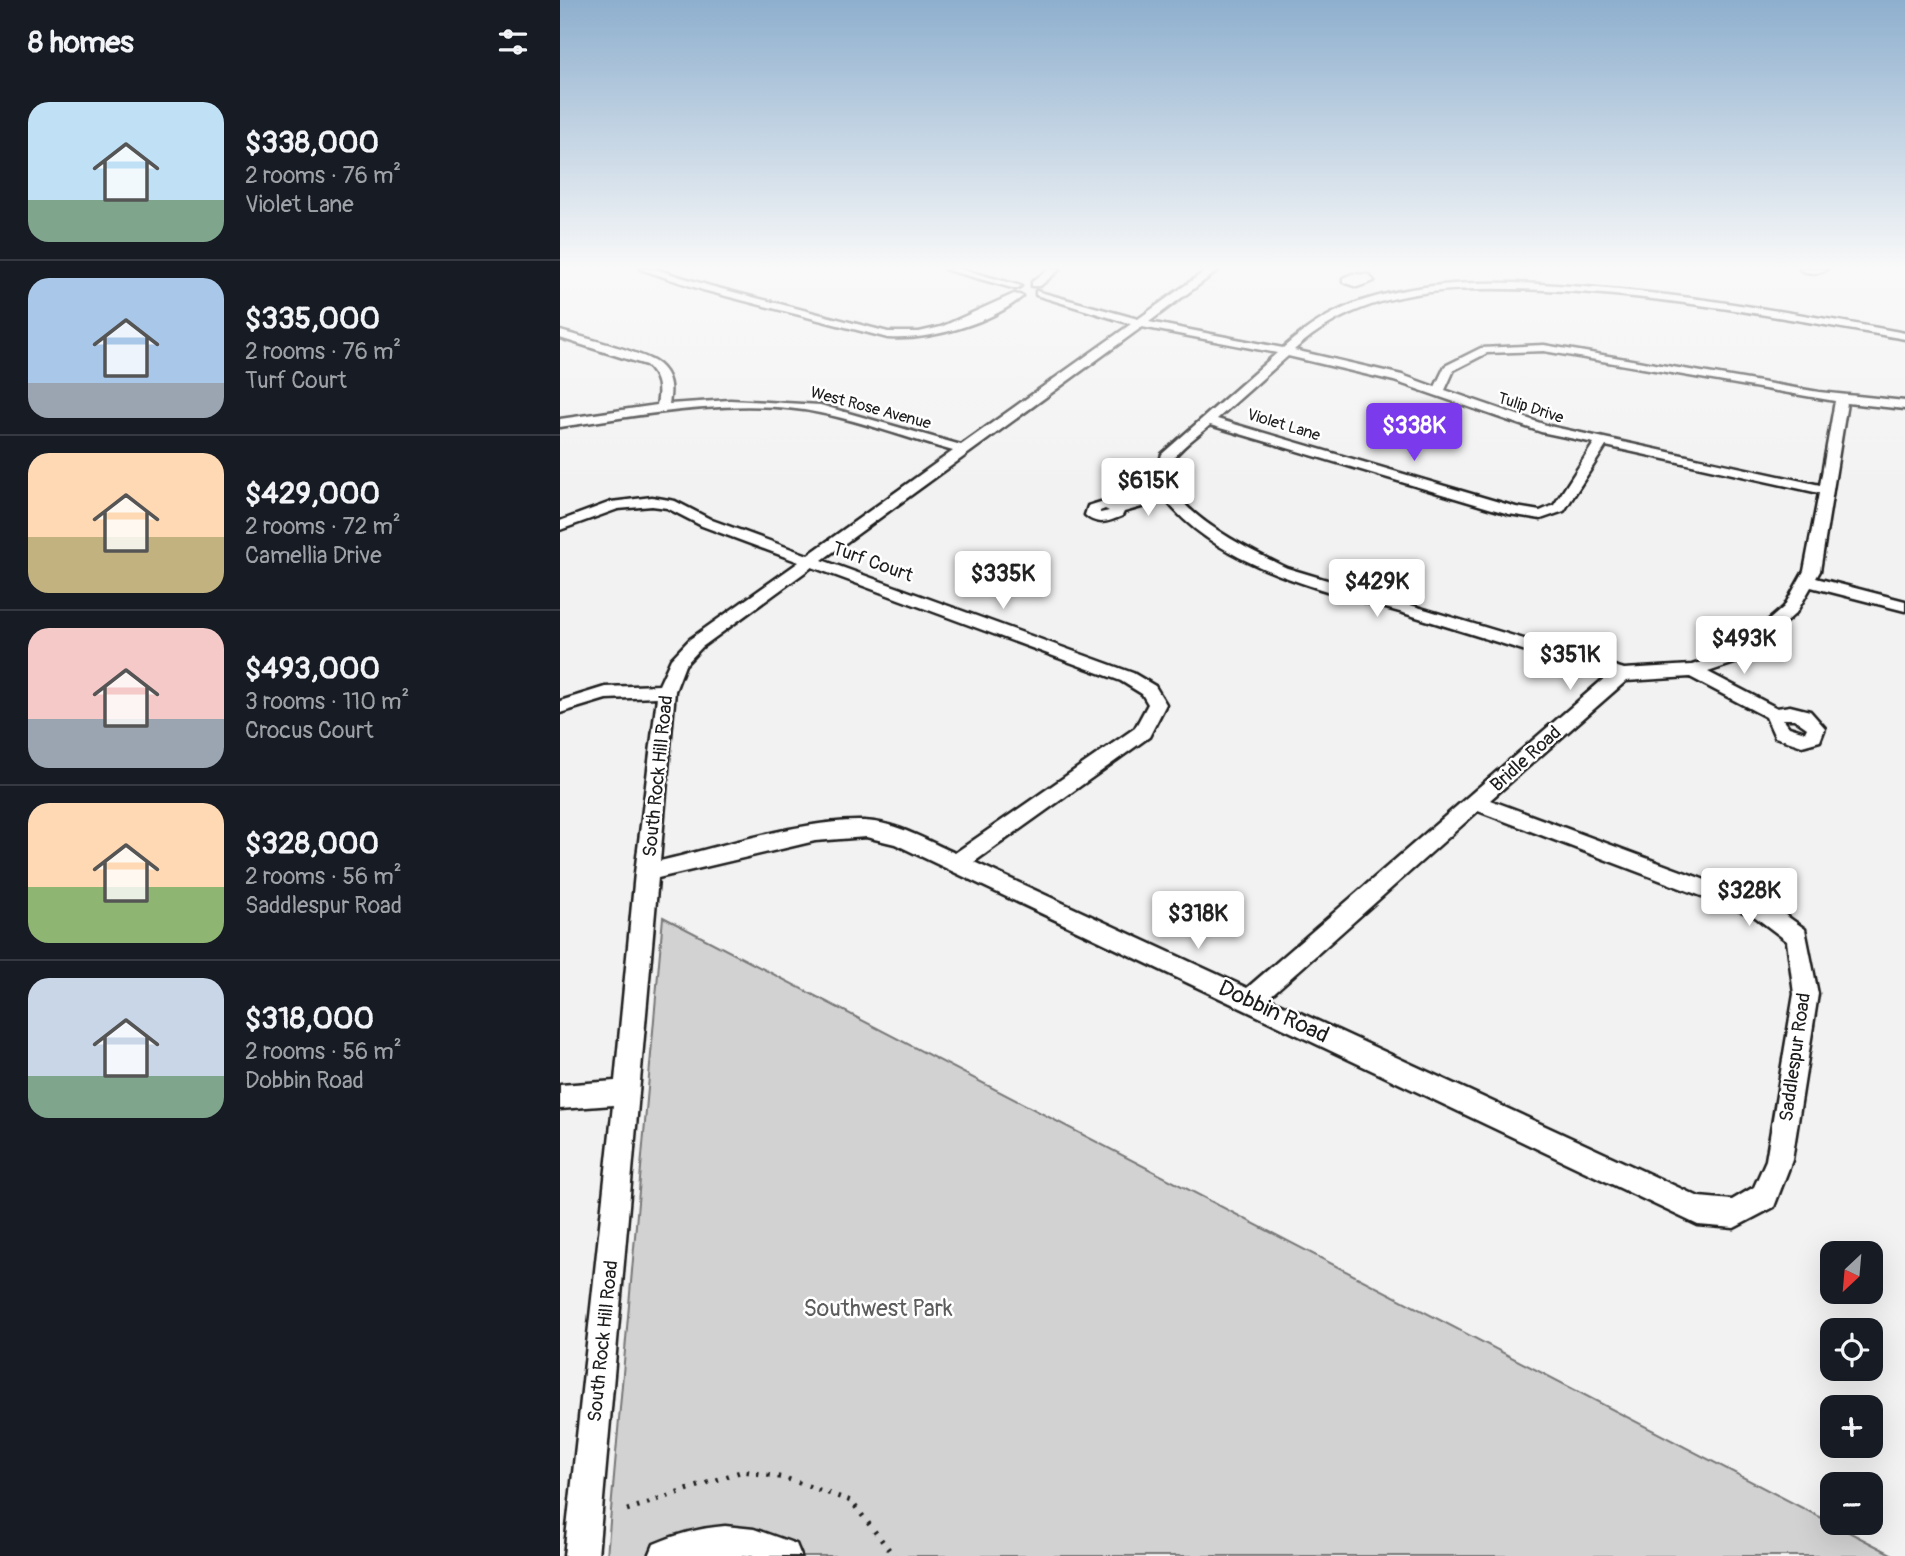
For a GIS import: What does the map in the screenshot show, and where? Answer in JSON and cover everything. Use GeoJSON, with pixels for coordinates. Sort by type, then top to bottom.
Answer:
{"type":"FeatureCollection","features":[{"type":"Feature","properties":{"kind":"street"},"geometry":{"type":"LineString","coordinates":[[584,342],[650,363],[661,371],[667,390],[662,408]]}},
{"type":"Feature","properties":{"kind":"street"},"geometry":{"type":"LineString","coordinates":[[896,342],[926,342]]}},
{"type":"Feature","properties":{"kind":"street","name":"South Rock Hill Road"},"geometry":{"type":"LineString","coordinates":[[581,1556],[646,873],[666,691],[677,663],[696,643],[808,559],[1113,342]]}},
{"type":"Feature","properties":{"kind":"street","name":"Tulip Drive"},"geometry":{"type":"LineString","coordinates":[[1230,342],[1398,378],[1546,429],[1601,443],[1826,490]]}},
{"type":"Feature","properties":{"kind":"street"},"geometry":{"type":"LineString","coordinates":[[1296,342],[1167,457],[1163,480],[1169,495],[1187,515],[1239,551],[1282,571],[1623,675],[1693,671],[1738,656],[1790,610],[1812,571],[1842,400]]}},
{"type":"Feature","properties":{"kind":"street"},"geometry":{"type":"LineString","coordinates":[[1438,392],[1450,368],[1485,350],[1544,348],[1842,400],[1905,405]]}},
{"type":"Feature","properties":{"kind":"street","name":"West Rose Avenue"},"geometry":{"type":"LineString","coordinates":[[560,423],[662,408],[730,404],[800,406],[963,450]]}},
{"type":"Feature","properties":{"kind":"street","name":"Violet Lane"},"geometry":{"type":"LineString","coordinates":[[1207,420],[1514,511],[1541,515],[1563,505],[1601,443]]}},
{"type":"Feature","properties":{"kind":"street"},"geometry":{"type":"LineString","coordinates":[[1117,509],[1169,495]]}},
{"type":"Feature","properties":{"kind":"street","name":"Turf Court"},"geometry":{"type":"LineString","coordinates":[[560,526],[589,513],[626,502],[664,502],[689,510],[707,523],[1127,677],[1149,690],[1157,704],[1142,732],[957,863]]}},
{"type":"Feature","properties":{"kind":"street"},"geometry":{"type":"LineString","coordinates":[[1807,581],[1905,606]]}},
{"type":"Feature","properties":{"kind":"street"},"geometry":{"type":"LineString","coordinates":[[1693,671],[1776,715]]}},
{"type":"Feature","properties":{"kind":"street","name":"Bridle Road"},"geometry":{"type":"LineString","coordinates":[[1250,1000],[1613,680],[1623,675]]}},
{"type":"Feature","properties":{"kind":"street"},"geometry":{"type":"LineString","coordinates":[[560,706],[605,693],[666,691]]}},
{"type":"Feature","properties":{"kind":"street","name":"Saddlespur Road"},"geometry":{"type":"LineString","coordinates":[[1476,802],[1762,910],[1797,936],[1806,994],[1779,1160],[1764,1197],[1734,1214]]}},
{"type":"Feature","properties":{"kind":"street","name":"Dobbin Road"},"geometry":{"type":"LineString","coordinates":[[646,873],[815,833],[866,828],[900,837],[1698,1211],[1734,1214]]}},
{"type":"Feature","properties":{"kind":"street"},"geometry":{"type":"LineString","coordinates":[[560,1097],[627,1092]]}},
{"type":"Feature","properties":{"kind":"street"},"geometry":{"type":"LineString","coordinates":[[666,1556],[691,1547],[731,1541],[767,1548],[784,1556]]}},
{"type":"Feature","properties":{"kind":"path"},"geometry":{"type":"LineString","coordinates":[[627,1510],[743,1471],[785,1478],[851,1501],[894,1556]]}},
{"type":"Feature","properties":{"kind":"green space","name":"Southwest Park"},"geometry":{"type":"Polygon","coordinates":[[[663,917],[1820,1517],[1820,1535],[1855,1535],[1895,1556],[607,1556],[663,917]]]}}]}
